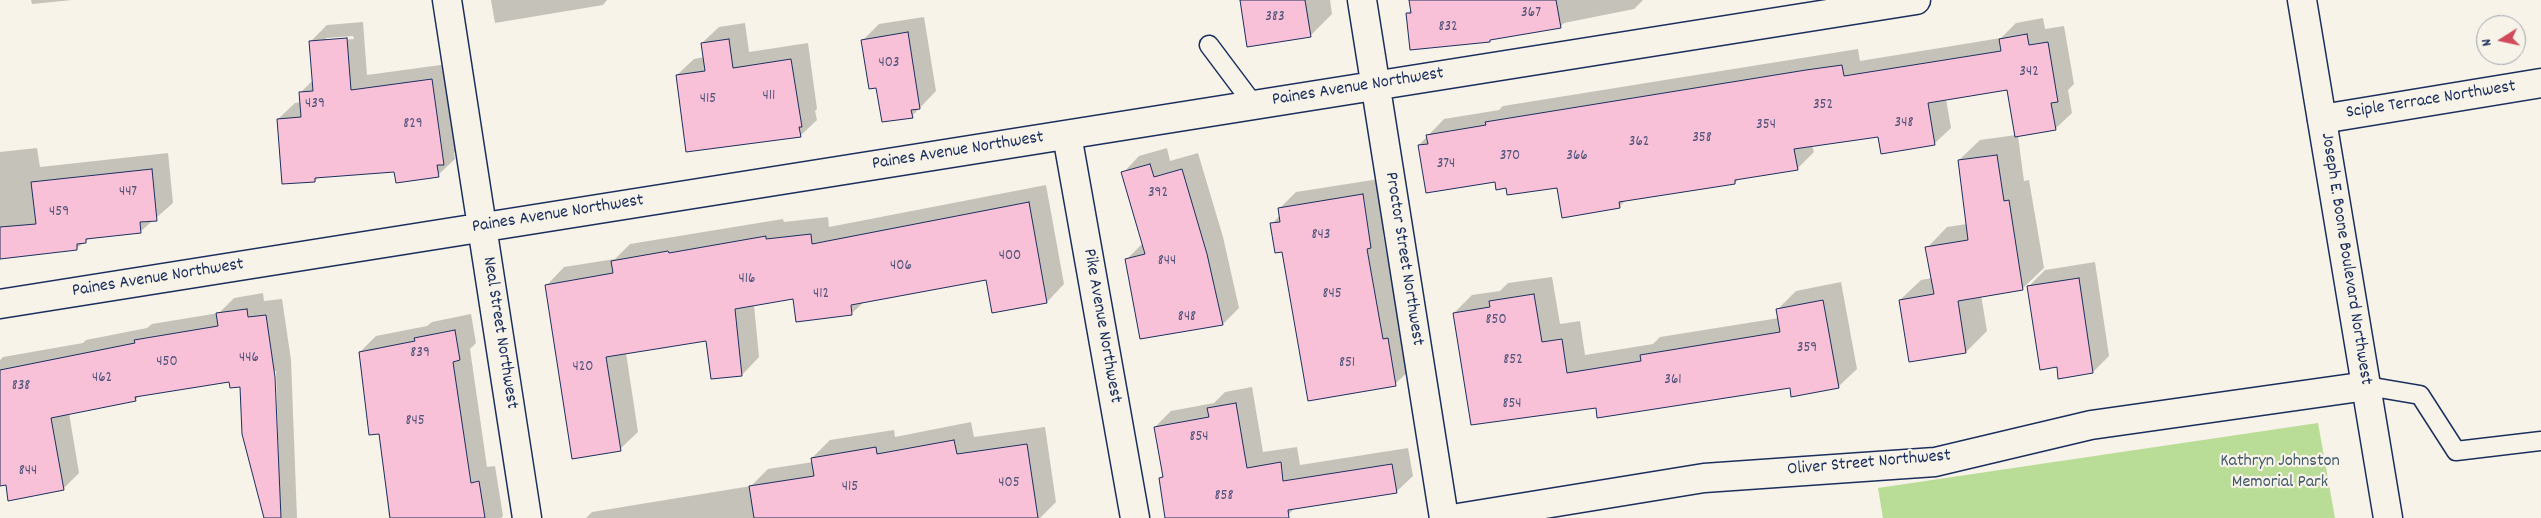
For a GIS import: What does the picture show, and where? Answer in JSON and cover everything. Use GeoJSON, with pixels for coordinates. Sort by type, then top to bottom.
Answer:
{"type":"FeatureCollection","features":[{"type":"Feature","properties":{"kind":"street","name":"Neal Street Northwest"},"geometry":{"type":"LineString","coordinates":[[447,0],[527,518]]}},
{"type":"Feature","properties":{"kind":"street","name":"Proctor Street Northwest"},"geometry":{"type":"LineString","coordinates":[[1362,0],[1444,518]]}},
{"type":"Feature","properties":{"kind":"street","name":"Paines Avenue Northwest"},"geometry":{"type":"LineString","coordinates":[[0,304],[1916,0]]}},
{"type":"Feature","properties":{"kind":"street","name":"Joseph E. Boone Boulevard Northwest"},"geometry":{"type":"LineString","coordinates":[[2302,0],[2388,518]]}},
{"type":"Feature","properties":{"kind":"street","name":"Sciple Terrace Northwest"},"geometry":{"type":"LineString","coordinates":[[2322,119],[2541,82]]}},
{"type":"Feature","properties":{"kind":"street","name":"Pike Avenue Northwest"},"geometry":{"type":"LineString","coordinates":[[1067,135],[1135,518]]}},
{"type":"Feature","properties":{"kind":"street","name":"Oliver Street Northwest"},"geometry":{"type":"LineString","coordinates":[[1458,518],[1704,478],[1935,462],[2091,425],[2366,386]]}},
{"type":"Feature","properties":{"kind":"lane"},"geometry":{"type":"LineString","coordinates":[[1209,45],[1254,105]]}},
{"type":"Feature","properties":{"kind":"lane"},"geometry":{"type":"LineString","coordinates":[[2366,386],[2420,395],[2456,451],[2541,441]]}},
{"type":"Feature","properties":{"kind":"green space","name":"Kathryn Johnston Memorial Park"},"geometry":{"type":"Polygon","coordinates":[[[2318,423],[2335,518],[1883,518],[1878,488],[2318,423]]]}},
{"type":"Feature","properties":{"kind":"building"},"geometry":{"type":"Polygon","coordinates":[[[1240,0],[1305,0],[1311,37],[1247,47],[1240,0]]]}},
{"type":"Feature","properties":{"kind":"building"},"geometry":{"type":"Polygon","coordinates":[[[1409,0],[1556,0],[1561,28],[1490,40],[1490,42],[1410,50],[1406,13],[1411,13],[1409,0]]]}},
{"type":"Feature","properties":{"kind":"building"},"geometry":{"type":"Polygon","coordinates":[[[908,32],[920,109],[911,110],[913,118],[882,122],[876,88],[869,89],[861,40],[908,32]]]}},
{"type":"Feature","properties":{"kind":"building"},"geometry":{"type":"Polygon","coordinates":[[[2027,34],[2029,45],[2048,42],[2058,102],[2051,103],[2056,130],[2015,137],[2007,90],[1928,103],[1935,145],[1881,154],[1878,137],[1794,149],[1798,170],[1735,180],[1735,184],[1619,202],[1620,208],[1562,218],[1557,188],[1507,195],[1506,188],[1496,190],[1495,182],[1426,193],[1418,145],[1428,144],[1426,135],[1486,125],[1485,122],[1806,70],[1842,65],[1844,76],[2001,51],[1999,39],[2027,34]]]}},
{"type":"Feature","properties":{"kind":"building"},"geometry":{"type":"Polygon","coordinates":[[[347,38],[351,90],[432,79],[444,165],[437,165],[439,177],[396,183],[394,172],[315,178],[315,182],[282,184],[277,119],[301,117],[299,92],[313,91],[309,41],[347,38]]]}},
{"type":"Feature","properties":{"kind":"building"},"geometry":{"type":"Polygon","coordinates":[[[729,39],[733,68],[791,59],[802,127],[799,127],[801,137],[686,152],[676,75],[705,71],[701,43],[729,39]]]}},
{"type":"Feature","properties":{"kind":"building"},"geometry":{"type":"Polygon","coordinates":[[[1997,155],[2004,201],[2009,200],[2023,290],[1958,301],[1966,353],[1909,362],[1899,300],[1934,294],[1925,247],[1968,240],[1958,160],[1997,155]]]}},
{"type":"Feature","properties":{"kind":"building"},"geometry":{"type":"Polygon","coordinates":[[[1150,164],[1154,177],[1182,169],[1207,254],[1223,325],[1140,339],[1125,259],[1145,254],[1121,172],[1150,164]]]}},
{"type":"Feature","properties":{"kind":"building"},"geometry":{"type":"Polygon","coordinates":[[[152,169],[157,221],[140,222],[141,233],[86,239],[86,243],[77,244],[77,250],[0,259],[0,227],[36,224],[31,182],[152,169]]]}},
{"type":"Feature","properties":{"kind":"building"},"geometry":{"type":"Polygon","coordinates":[[[1363,194],[1371,248],[1367,249],[1383,339],[1388,338],[1396,386],[1308,401],[1282,252],[1275,253],[1270,223],[1280,222],[1278,208],[1363,194]]]}},
{"type":"Feature","properties":{"kind":"building"},"geometry":{"type":"Polygon","coordinates":[[[1029,202],[1047,303],[992,313],[986,280],[851,305],[852,315],[796,322],[793,299],[735,309],[742,376],[711,379],[706,341],[606,357],[621,451],[572,459],[545,285],[613,273],[611,261],[668,251],[669,253],[766,236],[766,239],[811,234],[812,244],[1029,202]]]}},
{"type":"Feature","properties":{"kind":"building"},"geometry":{"type":"Polygon","coordinates":[[[2079,278],[2093,373],[2058,379],[2057,367],[2040,370],[2027,286],[2079,278]]]}},
{"type":"Feature","properties":{"kind":"building"},"geometry":{"type":"Polygon","coordinates":[[[1534,294],[1542,342],[1562,339],[1567,373],[1641,361],[1640,355],[1780,332],[1776,309],[1823,300],[1839,388],[1791,397],[1790,388],[1597,418],[1596,408],[1471,425],[1453,313],[1490,307],[1489,301],[1534,294]]]}},
{"type":"Feature","properties":{"kind":"building"},"geometry":{"type":"Polygon","coordinates":[[[247,309],[248,317],[266,315],[275,377],[281,518],[264,518],[242,434],[240,387],[230,388],[229,382],[135,397],[136,401],[51,418],[64,490],[8,501],[6,485],[0,486],[0,370],[135,343],[134,340],[218,326],[216,313],[247,309]]]}},
{"type":"Feature","properties":{"kind":"building"},"geometry":{"type":"Polygon","coordinates":[[[455,330],[460,360],[453,362],[471,483],[479,481],[485,518],[390,518],[379,434],[369,435],[359,352],[415,341],[414,338],[455,330]]]}},
{"type":"Feature","properties":{"kind":"building"},"geometry":{"type":"Polygon","coordinates":[[[1236,403],[1247,468],[1281,462],[1283,481],[1392,464],[1397,493],[1288,510],[1289,518],[1165,518],[1159,478],[1163,477],[1154,427],[1209,417],[1207,408],[1236,403]]]}},
{"type":"Feature","properties":{"kind":"building"},"geometry":{"type":"Polygon","coordinates":[[[954,440],[957,454],[1027,444],[1038,518],[754,518],[749,486],[814,476],[811,458],[876,447],[877,454],[954,440]]]}}]}
